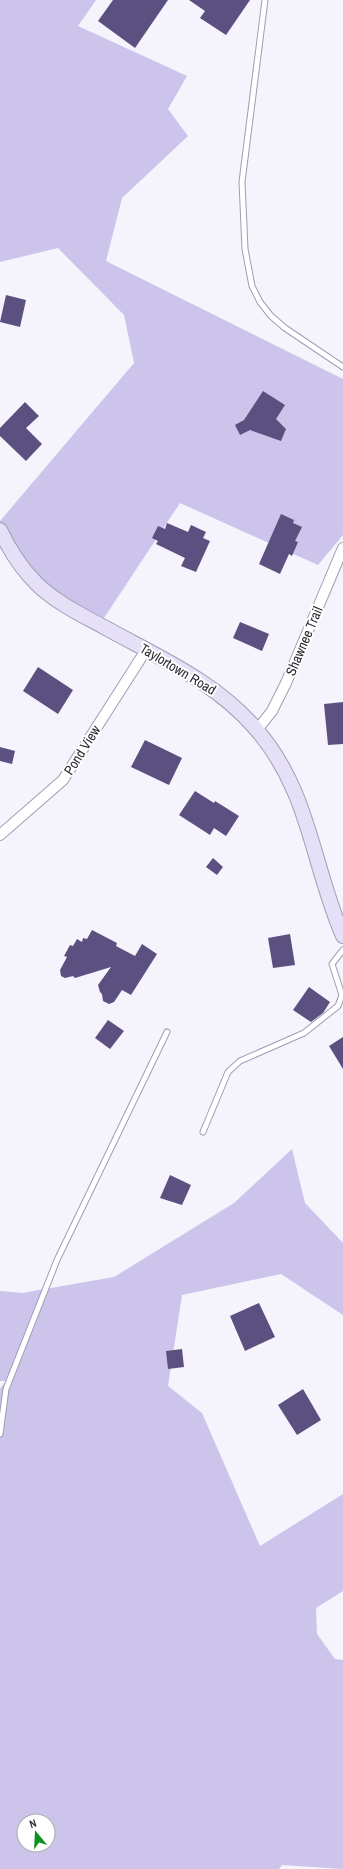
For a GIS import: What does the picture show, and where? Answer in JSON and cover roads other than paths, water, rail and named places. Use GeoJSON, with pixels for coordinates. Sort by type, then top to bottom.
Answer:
{"type":"FeatureCollection","features":[{"type":"Feature","properties":{"kind":"street","name":"Taylortown Road"},"geometry":{"type":"LineString","coordinates":[[0,530],[18,561],[35,582],[48,594],[70,609],[188,673],[215,690],[236,708],[257,730],[282,766],[295,789],[315,848],[337,922],[343,936]]}},
{"type":"Feature","properties":{"kind":"street","name":"Shawnee Trail"},"geometry":{"type":"LineString","coordinates":[[257,730],[272,711],[286,683],[343,548]]}},
{"type":"Feature","properties":{"kind":"street","name":"Pond View"},"geometry":{"type":"LineString","coordinates":[[0,835],[63,780],[146,650]]}},
{"type":"Feature","properties":{"kind":"lane"},"geometry":{"type":"LineString","coordinates":[[265,0],[242,182],[244,249],[252,286],[260,302],[271,316],[285,328],[343,367]]}},
{"type":"Feature","properties":{"kind":"lane"},"geometry":{"type":"LineString","coordinates":[[203,1132],[228,1072],[240,1061],[304,1033],[338,1006],[342,994],[332,964],[343,950]]}},
{"type":"Feature","properties":{"kind":"lane"},"geometry":{"type":"LineString","coordinates":[[0,1434],[6,1389],[57,1260],[167,1032]]}}]}
